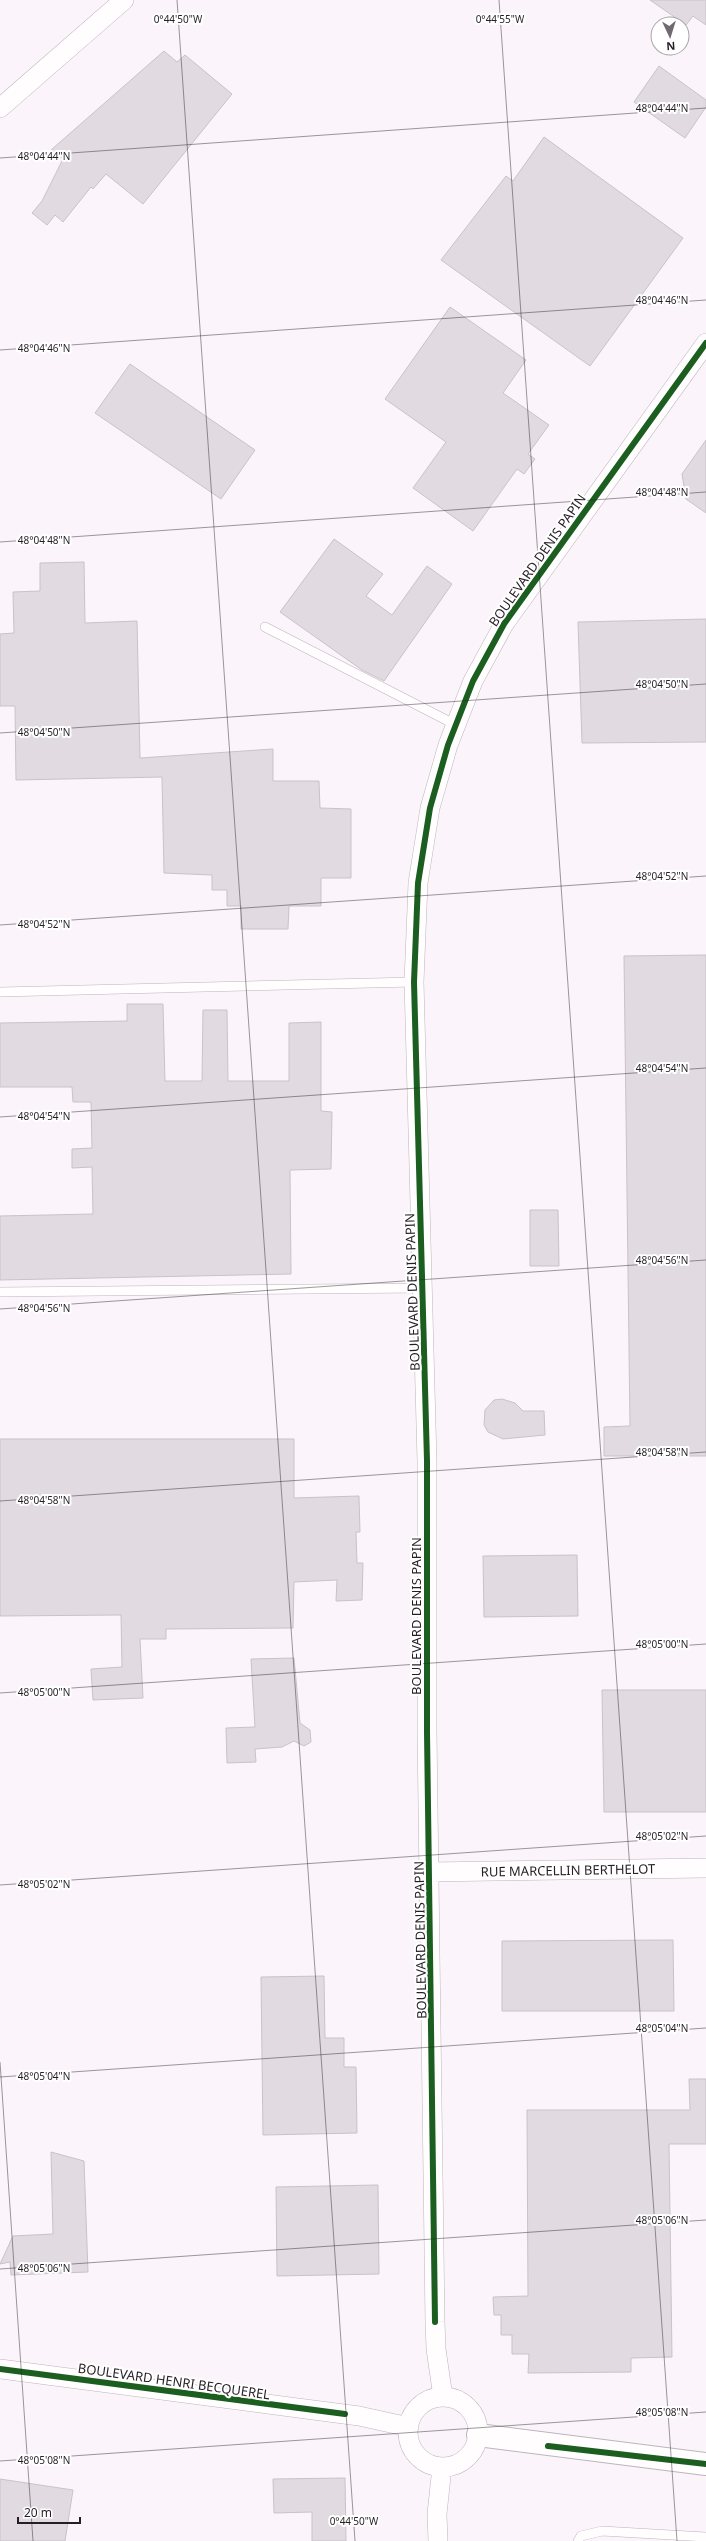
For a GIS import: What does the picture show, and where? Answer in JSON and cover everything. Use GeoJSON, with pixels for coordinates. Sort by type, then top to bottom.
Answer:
{"type":"FeatureCollection","features":[{"type":"Feature","properties":{"kind":"street"},"geometry":{"type":"LineString","coordinates":[[0,108],[124,0]]}},
{"type":"Feature","properties":{"kind":"street","name":"BOULEVARD DENIS PAPIN"},"geometry":{"type":"LineString","coordinates":[[443,2397],[436,2349],[430,1872],[427,1454],[421,1288],[414,982],[418,883],[430,808],[448,745],[473,681],[504,624],[706,342]]}},
{"type":"Feature","properties":{"kind":"street","name":"RUE MARCELLIN BERTHELOT"},"geometry":{"type":"LineString","coordinates":[[430,1872],[706,1868]]}},
{"type":"Feature","properties":{"kind":"street","name":"BOULEVARD HENRI BECQUEREL"},"geometry":{"type":"LineString","coordinates":[[0,2369],[359,2416],[409,2427]]}},
{"type":"Feature","properties":{"kind":"street"},"geometry":{"type":"LineString","coordinates":[[443,2397],[454,2399],[465,2405],[472,2413],[477,2424],[478,2435],[475,2446],[462,2461],[442,2467],[431,2465],[420,2459],[413,2450],[409,2439],[409,2427],[417,2409],[433,2399],[443,2397]]}},
{"type":"Feature","properties":{"kind":"street"},"geometry":{"type":"LineString","coordinates":[[478,2435],[706,2464]]}},
{"type":"Feature","properties":{"kind":"street"},"geometry":{"type":"LineString","coordinates":[[438,2541],[437,2514],[442,2467]]}},
{"type":"Feature","properties":{"kind":"lane"},"geometry":{"type":"LineString","coordinates":[[265,627],[456,725]]}},
{"type":"Feature","properties":{"kind":"lane"},"geometry":{"type":"LineString","coordinates":[[0,992],[414,982]]}},
{"type":"Feature","properties":{"kind":"lane"},"geometry":{"type":"LineString","coordinates":[[0,1292],[421,1288]]}},
{"type":"Feature","properties":{"kind":"lane"},"geometry":{"type":"LineString","coordinates":[[578,2541],[581,2536],[602,2531],[701,2536]]}},
{"type":"Feature","properties":{"kind":"building"},"geometry":{"type":"Polygon","coordinates":[[[650,0],[706,0],[706,25],[693,16],[690,20],[690,16],[673,16],[650,0]]]}},
{"type":"Feature","properties":{"kind":"building"},"geometry":{"type":"Polygon","coordinates":[[[164,51],[177,62],[185,55],[232,94],[143,204],[106,174],[93,189],[91,187],[63,222],[55,215],[47,225],[32,213],[42,201],[63,159],[51,150],[164,51]]]}},
{"type":"Feature","properties":{"kind":"building"},"geometry":{"type":"Polygon","coordinates":[[[659,66],[706,100],[706,107],[685,138],[634,102],[659,66]]]}},
{"type":"Feature","properties":{"kind":"building"},"geometry":{"type":"Polygon","coordinates":[[[544,137],[683,238],[590,366],[441,260],[506,176],[513,181],[544,137]]]}},
{"type":"Feature","properties":{"kind":"building"},"geometry":{"type":"Polygon","coordinates":[[[450,307],[526,360],[503,393],[549,425],[528,454],[535,459],[524,474],[517,469],[473,531],[413,488],[446,442],[385,399],[450,307]]]}},
{"type":"Feature","properties":{"kind":"building"},"geometry":{"type":"Polygon","coordinates":[[[130,364],[255,450],[221,499],[95,413],[130,364]]]}},
{"type":"Feature","properties":{"kind":"building"},"geometry":{"type":"Polygon","coordinates":[[[706,440],[706,513],[686,499],[682,474],[706,440]]]}},
{"type":"Feature","properties":{"kind":"building"},"geometry":{"type":"Polygon","coordinates":[[[334,539],[383,574],[366,596],[392,615],[427,566],[452,584],[384,681],[362,670],[280,612],[334,539]]]}},
{"type":"Feature","properties":{"kind":"building"},"geometry":{"type":"Polygon","coordinates":[[[84,562],[85,623],[137,621],[140,758],[273,749],[273,781],[319,781],[320,808],[351,809],[351,878],[321,878],[321,906],[289,906],[288,929],[241,929],[241,906],[227,906],[227,890],[212,890],[212,875],[164,873],[162,777],[16,780],[15,706],[0,706],[0,634],[14,633],[13,592],[40,591],[40,563],[84,562]]]}},
{"type":"Feature","properties":{"kind":"building"},"geometry":{"type":"Polygon","coordinates":[[[706,619],[706,742],[582,743],[578,622],[706,619]]]}},
{"type":"Feature","properties":{"kind":"building"},"geometry":{"type":"Polygon","coordinates":[[[706,955],[706,1456],[604,1456],[604,1427],[630,1426],[624,956],[706,955]]]}},
{"type":"Feature","properties":{"kind":"building"},"geometry":{"type":"Polygon","coordinates":[[[127,1004],[163,1004],[165,1081],[202,1081],[203,1010],[227,1010],[228,1081],[289,1081],[289,1023],[321,1022],[321,1111],[332,1112],[331,1169],[290,1170],[291,1274],[0,1280],[0,1216],[93,1214],[92,1167],[72,1168],[72,1149],[92,1148],[91,1102],[73,1102],[72,1087],[0,1087],[0,1023],[127,1021],[127,1004]]]}},
{"type":"Feature","properties":{"kind":"building"},"geometry":{"type":"Polygon","coordinates":[[[530,1210],[558,1210],[559,1266],[530,1266],[530,1210]]]}},
{"type":"Feature","properties":{"kind":"building"},"geometry":{"type":"Polygon","coordinates":[[[502,1399],[515,1403],[523,1411],[544,1411],[545,1435],[503,1439],[488,1432],[484,1425],[485,1410],[494,1400],[502,1399]]]}},
{"type":"Feature","properties":{"kind":"building"},"geometry":{"type":"Polygon","coordinates":[[[0,1439],[294,1439],[294,1498],[359,1496],[360,1532],[356,1532],[357,1563],[363,1563],[362,1600],[336,1601],[337,1580],[294,1582],[293,1628],[166,1629],[166,1639],[140,1639],[143,1698],[93,1700],[91,1669],[122,1667],[121,1615],[0,1616],[0,1439]]]}},
{"type":"Feature","properties":{"kind":"building"},"geometry":{"type":"Polygon","coordinates":[[[577,1555],[578,1616],[484,1617],[483,1556],[577,1555]]]}},
{"type":"Feature","properties":{"kind":"building"},"geometry":{"type":"Polygon","coordinates":[[[294,1658],[300,1723],[310,1730],[311,1742],[304,1746],[294,1741],[282,1747],[255,1749],[256,1762],[227,1763],[226,1728],[255,1727],[251,1659],[294,1658]]]}},
{"type":"Feature","properties":{"kind":"building"},"geometry":{"type":"Polygon","coordinates":[[[602,1690],[706,1690],[706,1812],[604,1812],[602,1690]]]}},
{"type":"Feature","properties":{"kind":"building"},"geometry":{"type":"Polygon","coordinates":[[[673,1940],[674,2011],[502,2011],[502,1941],[673,1940]]]}},
{"type":"Feature","properties":{"kind":"building"},"geometry":{"type":"Polygon","coordinates":[[[324,1976],[325,2038],[344,2038],[344,2067],[356,2067],[357,2133],[263,2135],[261,1977],[324,1976]]]}},
{"type":"Feature","properties":{"kind":"building"},"geometry":{"type":"Polygon","coordinates":[[[689,2079],[706,2079],[706,2144],[669,2144],[672,2357],[631,2358],[631,2372],[528,2373],[529,2354],[512,2354],[512,2335],[501,2335],[501,2315],[494,2315],[493,2297],[528,2296],[527,2110],[690,2110],[689,2079]]]}},
{"type":"Feature","properties":{"kind":"building"},"geometry":{"type":"Polygon","coordinates":[[[51,2152],[84,2161],[88,2272],[11,2275],[10,2262],[0,2264],[13,2236],[53,2234],[51,2152]]]}},
{"type":"Feature","properties":{"kind":"building"},"geometry":{"type":"Polygon","coordinates":[[[378,2185],[379,2274],[277,2276],[276,2187],[378,2185]]]}},
{"type":"Feature","properties":{"kind":"building"},"geometry":{"type":"Polygon","coordinates":[[[345,2478],[346,2541],[312,2541],[312,2512],[274,2513],[273,2479],[345,2478]]]}},
{"type":"Feature","properties":{"kind":"building"},"geometry":{"type":"Polygon","coordinates":[[[0,2479],[73,2490],[65,2541],[0,2541],[0,2479]]]}},
{"type":"Feature","properties":{"kind":"cycle path"},"geometry":{"type":"LineString","coordinates":[[435,2322],[427,1732],[427,1461],[414,982],[418,883],[430,808],[448,745],[473,681],[504,624],[706,343]]}},
{"type":"Feature","properties":{"kind":"cycle path"},"geometry":{"type":"LineString","coordinates":[[0,2369],[345,2414]]}},
{"type":"Feature","properties":{"kind":"cycle path"},"geometry":{"type":"LineString","coordinates":[[548,2446],[706,2464]]}}]}
